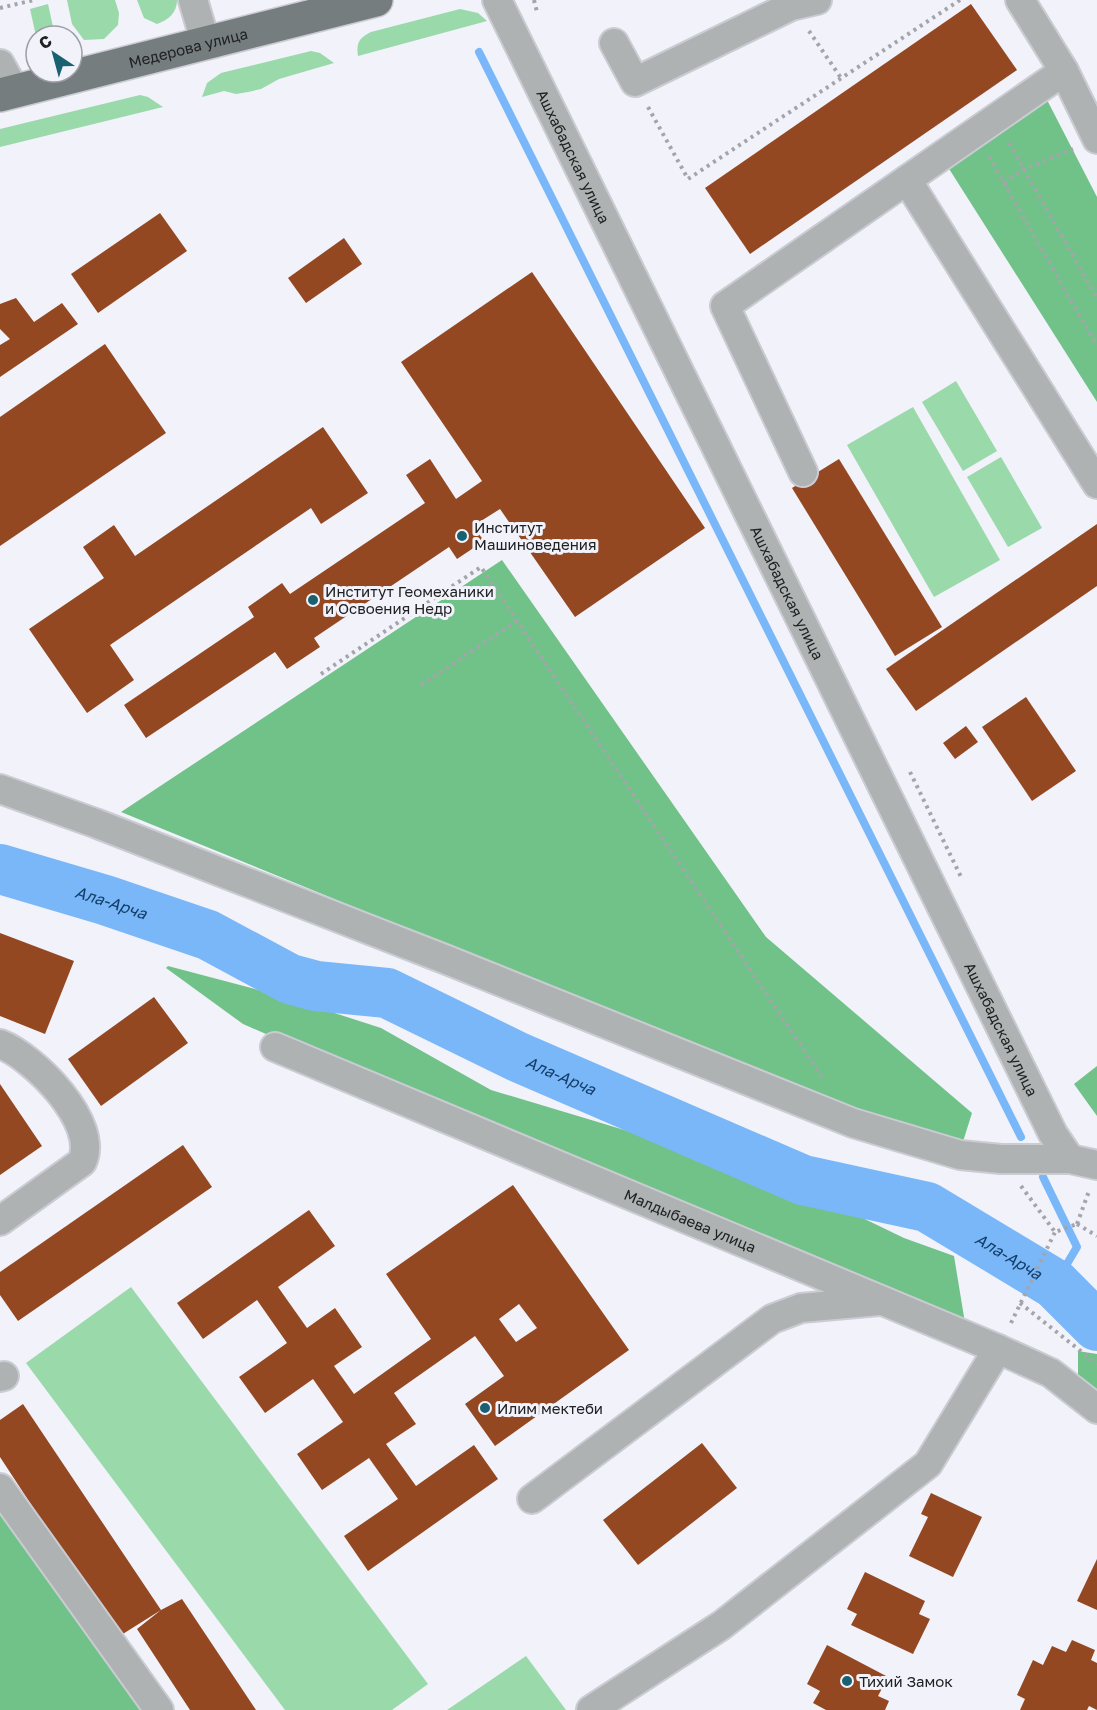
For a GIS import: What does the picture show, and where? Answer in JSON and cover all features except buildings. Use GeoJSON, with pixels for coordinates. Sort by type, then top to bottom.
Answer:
{"type":"FeatureCollection","features":[{"type":"Feature","properties":{"kind":"main road","name":"Медерова улица"},"geometry":{"type":"LineString","coordinates":[[5,83],[206,44],[376,0]]}},
{"type":"Feature","properties":{"kind":"street"},"geometry":{"type":"LineString","coordinates":[[193,0],[206,44]]}},
{"type":"Feature","properties":{"kind":"street","name":"Ашхабадская улица"},"geometry":{"type":"LineString","coordinates":[[497,0],[1053,1134],[1087,1168]]}},
{"type":"Feature","properties":{"kind":"street"},"geometry":{"type":"LineString","coordinates":[[1020,0],[1064,71],[1087,144]]}},
{"type":"Feature","properties":{"kind":"street"},"geometry":{"type":"LineString","coordinates":[[614,43],[635,82],[804,3]]}},
{"type":"Feature","properties":{"kind":"street"},"geometry":{"type":"LineString","coordinates":[[803,472],[725,306],[1064,71]]}},
{"type":"Feature","properties":{"kind":"street"},"geometry":{"type":"LineString","coordinates":[[907,180],[1097,484]]}},
{"type":"Feature","properties":{"kind":"street"},"geometry":{"type":"LineString","coordinates":[[0,789],[95,823],[447,960],[853,1123],[960,1155],[1087,1168]]}},
{"type":"Feature","properties":{"kind":"street"},"geometry":{"type":"LineString","coordinates":[[0,1044],[14,1049],[36,1066],[56,1090],[75,1114],[86,1138],[86,1152],[82,1162],[0,1221]]}},
{"type":"Feature","properties":{"kind":"street","name":"Малдыбаева улица"},"geometry":{"type":"LineString","coordinates":[[275,1047],[998,1349],[1051,1373],[1097,1409]]}},
{"type":"Feature","properties":{"kind":"street"},"geometry":{"type":"LineString","coordinates":[[532,1499],[772,1319],[801,1308],[882,1301]]}},
{"type":"Feature","properties":{"kind":"street"},"geometry":{"type":"LineString","coordinates":[[591,1710],[722,1625],[928,1464],[998,1349]]}},
{"type":"Feature","properties":{"kind":"street"},"geometry":{"type":"LineString","coordinates":[[0,1488],[159,1710]]}},
{"type":"Feature","properties":{"kind":"path"},"geometry":{"type":"LineString","coordinates":[[0,8],[34,0]]}},
{"type":"Feature","properties":{"kind":"path"},"geometry":{"type":"LineString","coordinates":[[635,82],[688,179],[960,0]]}},
{"type":"Feature","properties":{"kind":"path"},"geometry":{"type":"LineString","coordinates":[[804,3],[841,78]]}},
{"type":"Feature","properties":{"kind":"path"},"geometry":{"type":"LineString","coordinates":[[985,126],[1024,170],[1097,298]]}},
{"type":"Feature","properties":{"kind":"path"},"geometry":{"type":"LineString","coordinates":[[985,126],[1004,183],[1097,346]]}},
{"type":"Feature","properties":{"kind":"path"},"geometry":{"type":"LineString","coordinates":[[1004,183],[1024,170],[1087,144]]}},
{"type":"Feature","properties":{"kind":"path"},"geometry":{"type":"LineString","coordinates":[[321,674],[481,567],[827,1084]]}},
{"type":"Feature","properties":{"kind":"path"},"geometry":{"type":"LineString","coordinates":[[421,685],[517,621]]}},
{"type":"Feature","properties":{"kind":"path"},"geometry":{"type":"LineString","coordinates":[[1001,1159],[1055,1232]]}},
{"type":"Feature","properties":{"kind":"path"},"geometry":{"type":"LineString","coordinates":[[1077,1224],[1087,1168]]}},
{"type":"Feature","properties":{"kind":"path"},"geometry":{"type":"LineString","coordinates":[[1024,1295],[1055,1232],[1077,1224]]}},
{"type":"Feature","properties":{"kind":"path"},"geometry":{"type":"LineString","coordinates":[[1077,1224],[1097,1236]]}},
{"type":"Feature","properties":{"kind":"path"},"geometry":{"type":"LineString","coordinates":[[1020,1303],[1097,1364]]}},
{"type":"Feature","properties":{"kind":"green space"},"geometry":{"type":"Polygon","coordinates":[[[67,0],[115,0],[119,13],[118,25],[104,39],[84,40],[84,24],[72,24],[67,0]]]}},
{"type":"Feature","properties":{"kind":"green space"},"geometry":{"type":"Polygon","coordinates":[[[137,0],[177,0],[171,15],[157,24],[144,18],[137,0]]]}},
{"type":"Feature","properties":{"kind":"green space"},"geometry":{"type":"Polygon","coordinates":[[[48,4],[52,24],[33,24],[30,9],[48,4]]]}},
{"type":"Feature","properties":{"kind":"green space"},"geometry":{"type":"Polygon","coordinates":[[[460,9],[478,13],[487,21],[358,56],[359,41],[371,32],[460,9]]]}},
{"type":"Feature","properties":{"kind":"green space"},"geometry":{"type":"Polygon","coordinates":[[[311,51],[320,53],[334,63],[279,79],[261,89],[236,94],[224,91],[202,97],[207,83],[221,73],[311,51]]]}},
{"type":"Feature","properties":{"kind":"green space"},"geometry":{"type":"Polygon","coordinates":[[[140,95],[148,97],[163,107],[0,147],[0,129],[140,95]]]}},
{"type":"Feature","properties":{"kind":"green space"},"geometry":{"type":"Polygon","coordinates":[[[1045,96],[1097,197],[1097,402],[946,164],[1045,96]]]}},
{"type":"Feature","properties":{"kind":"green space"},"geometry":{"type":"Polygon","coordinates":[[[956,381],[997,451],[963,471],[922,402],[956,381]]]}},
{"type":"Feature","properties":{"kind":"green space"},"geometry":{"type":"Polygon","coordinates":[[[913,407],[1000,560],[934,597],[847,445],[913,407]]]}},
{"type":"Feature","properties":{"kind":"green space"},"geometry":{"type":"Polygon","coordinates":[[[1001,457],[1042,528],[1008,547],[967,477],[1001,457]]]}},
{"type":"Feature","properties":{"kind":"green space"},"geometry":{"type":"Polygon","coordinates":[[[502,560],[766,937],[972,1113],[961,1148],[840,1105],[121,812],[502,560]]]}},
{"type":"Feature","properties":{"kind":"green space"},"geometry":{"type":"Polygon","coordinates":[[[168,966],[285,997],[381,1028],[491,1090],[691,1150],[815,1195],[904,1238],[954,1256],[966,1329],[561,1163],[243,1024],[166,968],[168,966]]]}},
{"type":"Feature","properties":{"kind":"green space"},"geometry":{"type":"Polygon","coordinates":[[[1097,1066],[1097,1116],[1074,1084],[1097,1066]]]}},
{"type":"Feature","properties":{"kind":"green space"},"geometry":{"type":"Polygon","coordinates":[[[131,1287],[428,1684],[392,1710],[285,1710],[26,1363],[131,1287]]]}},
{"type":"Feature","properties":{"kind":"green space"},"geometry":{"type":"Polygon","coordinates":[[[1078,1351],[1097,1354],[1097,1410],[1078,1396],[1078,1351]]]}},
{"type":"Feature","properties":{"kind":"green space"},"geometry":{"type":"Polygon","coordinates":[[[0,1502],[146,1710],[0,1710],[0,1502]]]}},
{"type":"Feature","properties":{"kind":"green space"},"geometry":{"type":"Polygon","coordinates":[[[526,1656],[566,1710],[447,1710],[526,1656]]]}},
{"type":"Feature","properties":{"kind":"waterway"},"geometry":{"type":"LineString","coordinates":[[479,52],[1021,1137]]}},
{"type":"Feature","properties":{"kind":"waterway","name":"Ала-Арча"},"geometry":{"type":"LineString","coordinates":[[0,869],[105,900],[208,935],[290,979],[316,986],[387,993],[518,1057],[803,1180],[927,1207],[1055,1284],[1097,1326]]}},
{"type":"Feature","properties":{"kind":"waterway"},"geometry":{"type":"LineString","coordinates":[[1043,1177],[1077,1247],[1055,1284]]}},
{"type":"Feature","properties":{"kind":"place","name":"Институт Машиноведения"},"geometry":{"type":"Point","coordinates":[462,536]}},
{"type":"Feature","properties":{"kind":"place","name":"Институт Геомеханики и Освоения Недр"},"geometry":{"type":"Point","coordinates":[313,600]}},
{"type":"Feature","properties":{"kind":"place","name":"Илим мектеби"},"geometry":{"type":"Point","coordinates":[485,1408]}},
{"type":"Feature","properties":{"kind":"place","name":"Тихий Замок"},"geometry":{"type":"Point","coordinates":[847,1681]}}]}
